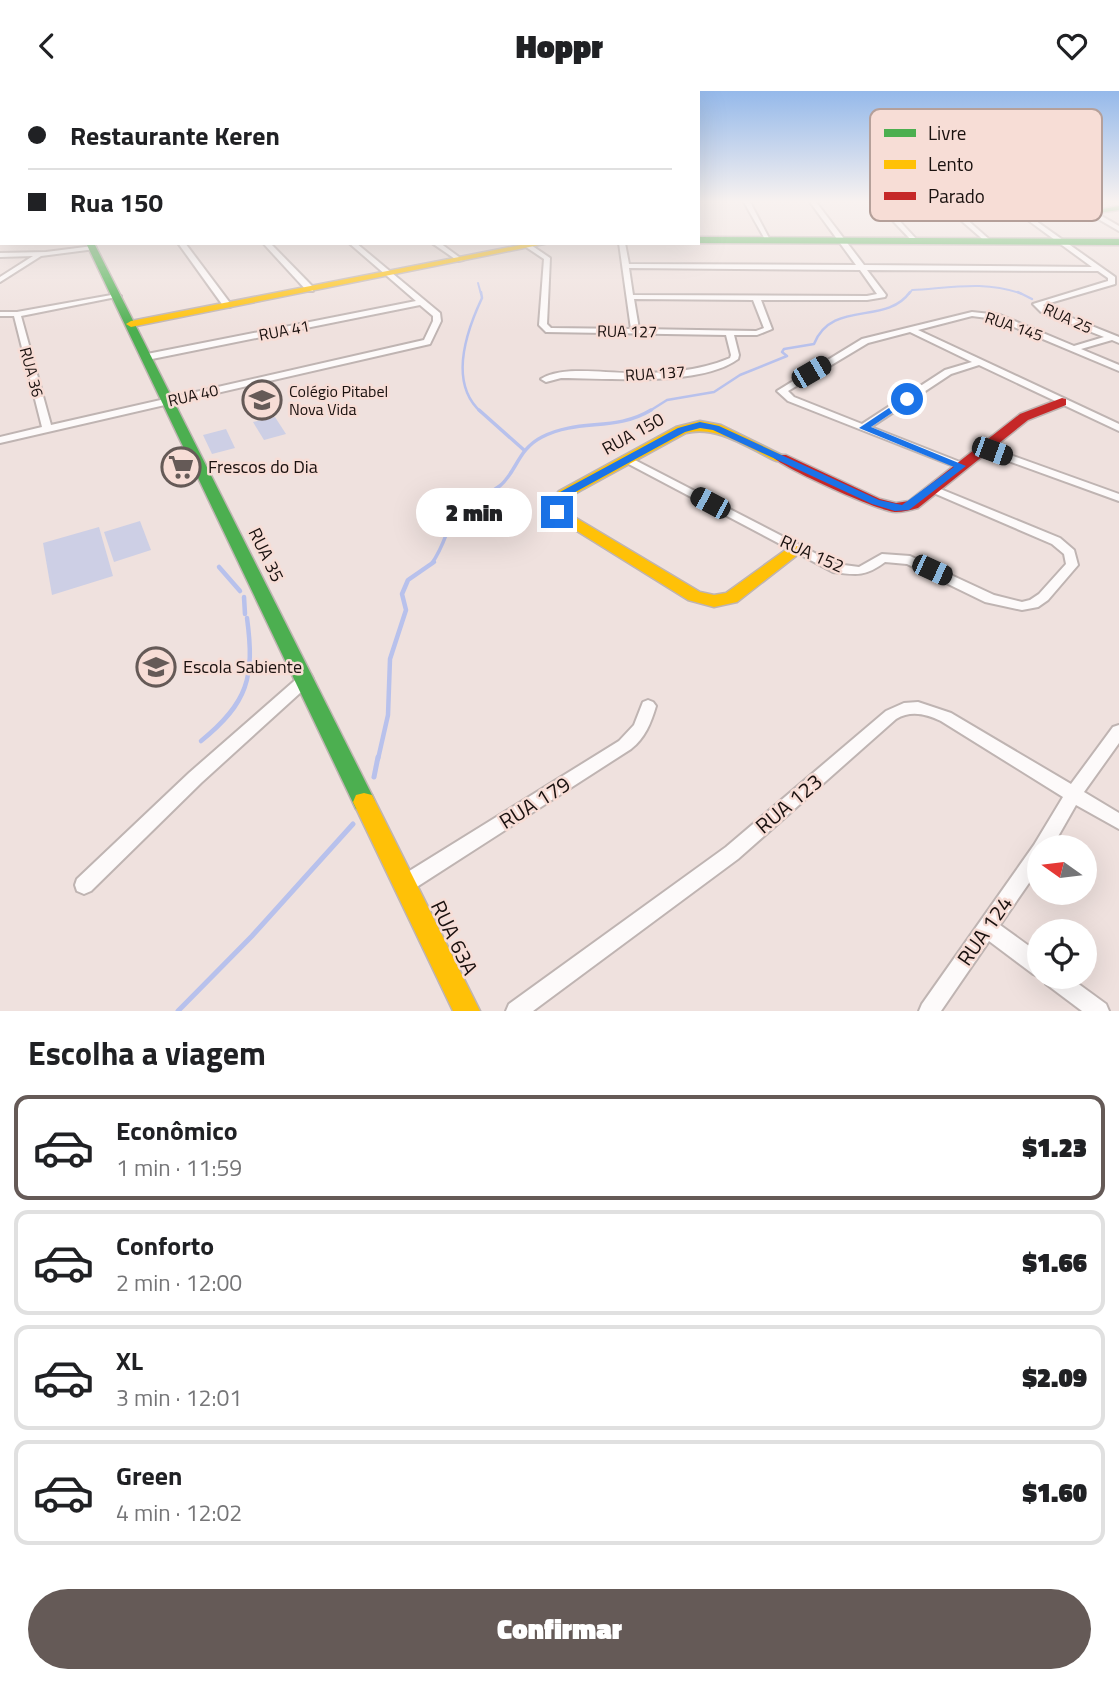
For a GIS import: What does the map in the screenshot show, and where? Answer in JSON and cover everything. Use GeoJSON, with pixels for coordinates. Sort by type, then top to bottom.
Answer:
{"type":"FeatureCollection","features":[{"type":"Feature","properties":{"kind":"street"},"geometry":{"type":"LineString","coordinates":[[182,245],[227,305]]}},
{"type":"Feature","properties":{"kind":"street"},"geometry":{"type":"LineString","coordinates":[[268,245],[310,289]]}},
{"type":"Feature","properties":{"kind":"street"},"geometry":{"type":"LineString","coordinates":[[354,245],[438,318],[427,342]]}},
{"type":"Feature","properties":{"kind":"street"},"geometry":{"type":"LineString","coordinates":[[438,245],[460,260]]}},
{"type":"Feature","properties":{"kind":"street"},"geometry":{"type":"LineString","coordinates":[[131,324],[528,245]]}},
{"type":"Feature","properties":{"kind":"street","name":"RUA 127"},"geometry":{"type":"LineString","coordinates":[[533,245],[547,260],[543,327],[552,330],[757,333],[768,329],[756,297]]}},
{"type":"Feature","properties":{"kind":"street"},"geometry":{"type":"LineString","coordinates":[[622,245],[635,331]]}},
{"type":"Feature","properties":{"kind":"street"},"geometry":{"type":"LineString","coordinates":[[630,297],[867,298],[882,295],[846,245]]}},
{"type":"Feature","properties":{"kind":"street"},"geometry":{"type":"LineString","coordinates":[[1067,245],[1099,269]]}},
{"type":"Feature","properties":{"kind":"street"},"geometry":{"type":"LineString","coordinates":[[0,255],[41,254],[92,246]]}},
{"type":"Feature","properties":{"kind":"street","name":"RUA 35"},"geometry":{"type":"LineString","coordinates":[[92,246],[405,884]]}},
{"type":"Feature","properties":{"kind":"street"},"geometry":{"type":"LineString","coordinates":[[0,280],[41,254]]}},
{"type":"Feature","properties":{"kind":"street"},"geometry":{"type":"LineString","coordinates":[[625,266],[1099,269]]}},
{"type":"Feature","properties":{"kind":"street","name":"RUA 25"},"geometry":{"type":"LineString","coordinates":[[1099,269],[1111,278],[1112,282],[1037,304],[1044,310],[1117,337]]}},
{"type":"Feature","properties":{"kind":"street"},"geometry":{"type":"LineString","coordinates":[[0,314],[17,314],[117,296]]}},
{"type":"Feature","properties":{"kind":"street","name":"RUA 41"},"geometry":{"type":"LineString","coordinates":[[147,357],[422,302]]}},
{"type":"Feature","properties":{"kind":"street","name":"RUA 36"},"geometry":{"type":"LineString","coordinates":[[17,314],[47,429]]}},
{"type":"Feature","properties":{"kind":"street","name":"RUA 145"},"geometry":{"type":"LineString","coordinates":[[912,330],[972,314],[988,315],[1119,368]]}},
{"type":"Feature","properties":{"kind":"street"},"geometry":{"type":"LineString","coordinates":[[961,466],[791,398],[782,391],[865,341],[912,330],[1119,428]]}},
{"type":"Feature","properties":{"kind":"street","name":"RUA 137"},"geometry":{"type":"LineString","coordinates":[[546,379],[561,375],[670,375],[724,363],[734,359],[735,355],[729,332]]}},
{"type":"Feature","properties":{"kind":"street"},"geometry":{"type":"LineString","coordinates":[[1073,349],[1117,337]]}},
{"type":"Feature","properties":{"kind":"street","name":"RUA 40"},"geometry":{"type":"LineString","coordinates":[[0,440],[427,342]]}},
{"type":"Feature","properties":{"kind":"street"},"geometry":{"type":"LineString","coordinates":[[864,428],[948,372],[979,362]]}},
{"type":"Feature","properties":{"kind":"street","name":"RUA 150"},"geometry":{"type":"LineString","coordinates":[[797,549],[731,598],[714,601],[694,596],[561,515],[555,508],[556,501],[564,494],[687,427],[706,425],[885,505],[905,508],[1024,417],[1062,402]]}},
{"type":"Feature","properties":{"kind":"street"},"geometry":{"type":"LineString","coordinates":[[1104,421],[1119,416]]}},
{"type":"Feature","properties":{"kind":"street"},"geometry":{"type":"LineString","coordinates":[[985,449],[1119,498]]}},
{"type":"Feature","properties":{"kind":"street","name":"RUA 152"},"geometry":{"type":"LineString","coordinates":[[627,459],[797,549],[846,571],[868,569],[882,558],[911,560],[995,600],[1018,607],[1036,602],[1072,565],[1070,554],[1056,541],[933,489]]}},
{"type":"Feature","properties":{"kind":"street"},"geometry":{"type":"LineString","coordinates":[[84,885],[195,778],[306,680]]}},
{"type":"Feature","properties":{"kind":"street","name":"RUA 179"},"geometry":{"type":"LineString","coordinates":[[405,884],[636,737],[643,725],[648,706]]}},
{"type":"Feature","properties":{"kind":"street","name":"RUA 123"},"geometry":{"type":"LineString","coordinates":[[516,1011],[732,853],[897,711],[919,708],[937,713],[1073,795]]}},
{"type":"Feature","properties":{"kind":"street","name":"RUA 124"},"geometry":{"type":"LineString","coordinates":[[1049,835],[1073,795],[1119,731]]}},
{"type":"Feature","properties":{"kind":"street"},"geometry":{"type":"LineString","coordinates":[[1073,795],[1119,822]]}},
{"type":"Feature","properties":{"kind":"street","name":"RUA 124"},"geometry":{"type":"LineString","coordinates":[[929,1011],[1027,869]]}},
{"type":"Feature","properties":{"kind":"street","name":"RUA 63A"},"geometry":{"type":"LineString","coordinates":[[405,884],[467,1011]]}},
{"type":"Feature","properties":{"kind":"street"},"geometry":{"type":"LineString","coordinates":[[987,927],[1027,957]]}},
{"type":"Feature","properties":{"kind":"street"},"geometry":{"type":"LineString","coordinates":[[1069,989],[1099,1011]]}},
{"type":"Feature","properties":{"kind":"shaded area"},"geometry":{"type":"Polygon","coordinates":[[[275,417],[286,434],[264,440],[253,422],[275,417]]]}},
{"type":"Feature","properties":{"kind":"shaded area"},"geometry":{"type":"Polygon","coordinates":[[[226,429],[235,448],[212,454],[203,435],[226,429]]]}},
{"type":"Feature","properties":{"kind":"shaded area"},"geometry":{"type":"Polygon","coordinates":[[[140,521],[151,550],[114,562],[104,532],[140,521]]]}},
{"type":"Feature","properties":{"kind":"shaded area"},"geometry":{"type":"Polygon","coordinates":[[[99,527],[113,576],[52,595],[43,543],[99,527]]]}},
{"type":"Feature","properties":{"kind":"waterway"},"geometry":{"type":"LineString","coordinates":[[478,283],[481,294]]}},
{"type":"Feature","properties":{"kind":"waterway"},"geometry":{"type":"LineString","coordinates":[[909,294],[912,290],[967,286],[995,287],[1022,294]]}},
{"type":"Feature","properties":{"kind":"waterway"},"geometry":{"type":"LineString","coordinates":[[480,411],[465,387],[463,357],[470,326],[482,298],[481,292]]}},
{"type":"Feature","properties":{"kind":"waterway"},"geometry":{"type":"LineString","coordinates":[[648,412],[667,400],[714,392],[740,375],[787,356],[782,352],[784,349],[814,344],[822,330],[833,322],[887,308],[900,302],[910,292]]}},
{"type":"Feature","properties":{"kind":"waterway"},"geometry":{"type":"LineString","coordinates":[[1018,292],[1022,294]]}},
{"type":"Feature","properties":{"kind":"waterway"},"geometry":{"type":"LineString","coordinates":[[1022,294],[1032,299]]}},
{"type":"Feature","properties":{"kind":"waterway"},"geometry":{"type":"LineString","coordinates":[[432,563],[462,505],[470,496],[497,488],[531,444],[556,431],[624,421],[651,410]]}},
{"type":"Feature","properties":{"kind":"waterway"},"geometry":{"type":"LineString","coordinates":[[480,411],[524,450]]}},
{"type":"Feature","properties":{"kind":"waterway"},"geometry":{"type":"LineString","coordinates":[[378,759],[388,715],[390,659],[406,610],[402,594],[408,580],[434,562]]}},
{"type":"Feature","properties":{"kind":"waterway"},"geometry":{"type":"LineString","coordinates":[[219,567],[240,591]]}},
{"type":"Feature","properties":{"kind":"waterway"},"geometry":{"type":"LineString","coordinates":[[244,597],[245,614]]}},
{"type":"Feature","properties":{"kind":"waterway"},"geometry":{"type":"LineString","coordinates":[[201,741],[229,714],[245,687],[250,657],[247,618]]}},
{"type":"Feature","properties":{"kind":"waterway"},"geometry":{"type":"LineString","coordinates":[[374,777],[378,757]]}},
{"type":"Feature","properties":{"kind":"waterway"},"geometry":{"type":"LineString","coordinates":[[178,1011],[252,936],[353,824]]}},
{"type":"Feature","properties":{"kind":"traffic: fast"},"geometry":{"type":"LineString","coordinates":[[91,245],[364,802]]}},
{"type":"Feature","properties":{"kind":"traffic: slow"},"geometry":{"type":"LineString","coordinates":[[131,324],[535,245]]}},
{"type":"Feature","properties":{"kind":"traffic: slow"},"geometry":{"type":"LineString","coordinates":[[781,458],[716,428],[700,425],[681,430],[564,494],[554,506],[561,515],[694,596],[714,601],[731,598],[797,549]]}},
{"type":"Feature","properties":{"kind":"traffic: slow"},"geometry":{"type":"LineString","coordinates":[[364,802],[467,1011]]}},
{"type":"Feature","properties":{"kind":"traffic: jam"},"geometry":{"type":"LineString","coordinates":[[781,458],[875,502],[895,508],[913,505],[1024,417],[1062,402]]}},
{"type":"Feature","properties":{"kind":"place","name":"Colégio Pitabel Nova Vida"},"geometry":{"type":"Point","coordinates":[262,400]}},
{"type":"Feature","properties":{"kind":"place","name":"Frescos do Dia"},"geometry":{"type":"Point","coordinates":[181,467]}},
{"type":"Feature","properties":{"kind":"place","name":"Escola Sabiente"},"geometry":{"type":"Point","coordinates":[156,667]}},
{"type":"Feature","properties":{"kind":"route"},"geometry":{"type":"LineString","coordinates":[[557,512],[554,506],[564,494],[694,425],[716,428],[876,502],[905,508],[913,505],[961,466],[864,428],[907,399]]}}]}
